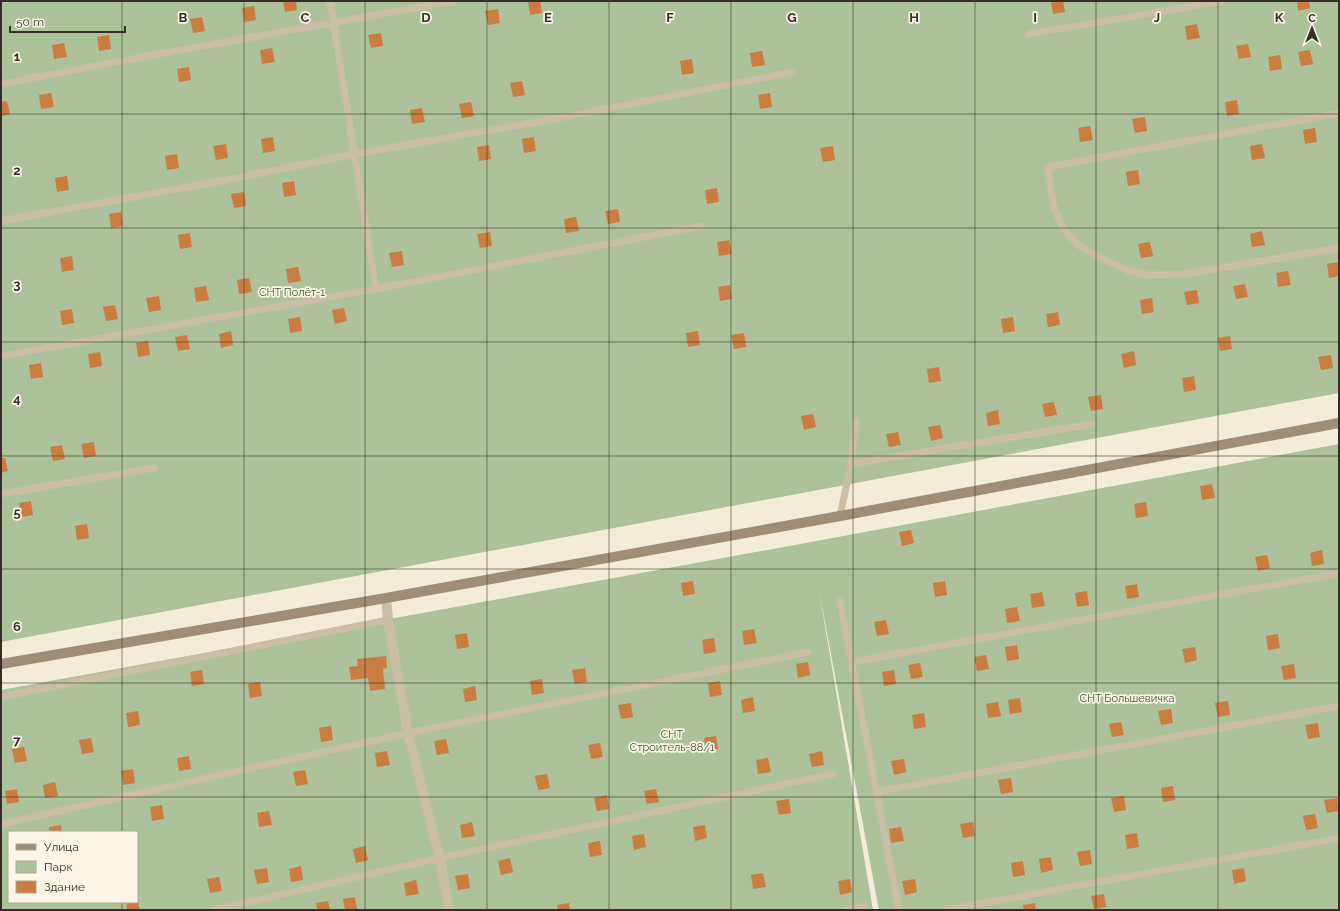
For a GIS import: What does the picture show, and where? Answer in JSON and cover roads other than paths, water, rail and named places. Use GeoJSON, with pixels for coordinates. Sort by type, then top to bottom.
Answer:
{"type":"FeatureCollection","features":[{"type":"Feature","properties":{"kind":"street"},"geometry":{"type":"LineString","coordinates":[[1,664],[386,598],[840,516],[1339,423]]}},
{"type":"Feature","properties":{"kind":"street"},"geometry":{"type":"LineString","coordinates":[[386,598],[388,620],[408,733],[440,858],[449,910]]}},
{"type":"Feature","properties":{"kind":"lane"},"geometry":{"type":"LineString","coordinates":[[330,1],[376,289]]}},
{"type":"Feature","properties":{"kind":"lane"},"geometry":{"type":"LineString","coordinates":[[1,84],[454,1]]}},
{"type":"Feature","properties":{"kind":"lane"},"geometry":{"type":"LineString","coordinates":[[1029,34],[1223,1]]}},
{"type":"Feature","properties":{"kind":"lane"},"geometry":{"type":"LineString","coordinates":[[1,221],[221,181],[355,154],[559,118],[793,72]]}},
{"type":"Feature","properties":{"kind":"lane"},"geometry":{"type":"LineString","coordinates":[[1339,113],[1048,167],[1052,204],[1062,227],[1078,245],[1127,270],[1146,275],[1185,274],[1339,248]]}},
{"type":"Feature","properties":{"kind":"lane"},"geometry":{"type":"LineString","coordinates":[[1,356],[376,289],[701,226]]}},
{"type":"Feature","properties":{"kind":"lane"},"geometry":{"type":"LineString","coordinates":[[840,516],[851,464],[856,421]]}},
{"type":"Feature","properties":{"kind":"lane"},"geometry":{"type":"LineString","coordinates":[[851,464],[1092,424]]}},
{"type":"Feature","properties":{"kind":"lane"},"geometry":{"type":"LineString","coordinates":[[1,494],[154,468]]}},
{"type":"Feature","properties":{"kind":"lane"},"geometry":{"type":"LineString","coordinates":[[852,662],[1339,573]]}},
{"type":"Feature","properties":{"kind":"lane"},"geometry":{"type":"LineString","coordinates":[[840,601],[898,910]]}},
{"type":"Feature","properties":{"kind":"lane"},"geometry":{"type":"LineString","coordinates":[[1,697],[388,620]]}},
{"type":"Feature","properties":{"kind":"lane"},"geometry":{"type":"LineString","coordinates":[[1,824],[408,733],[808,652]]}},
{"type":"Feature","properties":{"kind":"lane"},"geometry":{"type":"LineString","coordinates":[[876,792],[1339,706]]}},
{"type":"Feature","properties":{"kind":"lane"},"geometry":{"type":"LineString","coordinates":[[214,910],[440,858],[833,774]]}},
{"type":"Feature","properties":{"kind":"lane"},"geometry":{"type":"LineString","coordinates":[[946,910],[1339,838]]}},
{"type":"Feature","properties":{"kind":"lane"},"geometry":{"type":"LineString","coordinates":[[846,910],[865,906]]}},
{"type":"Feature","properties":{"kind":"park label","name":"СНТ Полёт-1"},"geometry":{"type":"Point","coordinates":[292,292]}},
{"type":"Feature","properties":{"kind":"park label","name":"СНТ Большевичка"},"geometry":{"type":"Point","coordinates":[1127,698]}},
{"type":"Feature","properties":{"kind":"park label","name":"СНТ Строитель-88/1"},"geometry":{"type":"Point","coordinates":[672,740]}}]}
